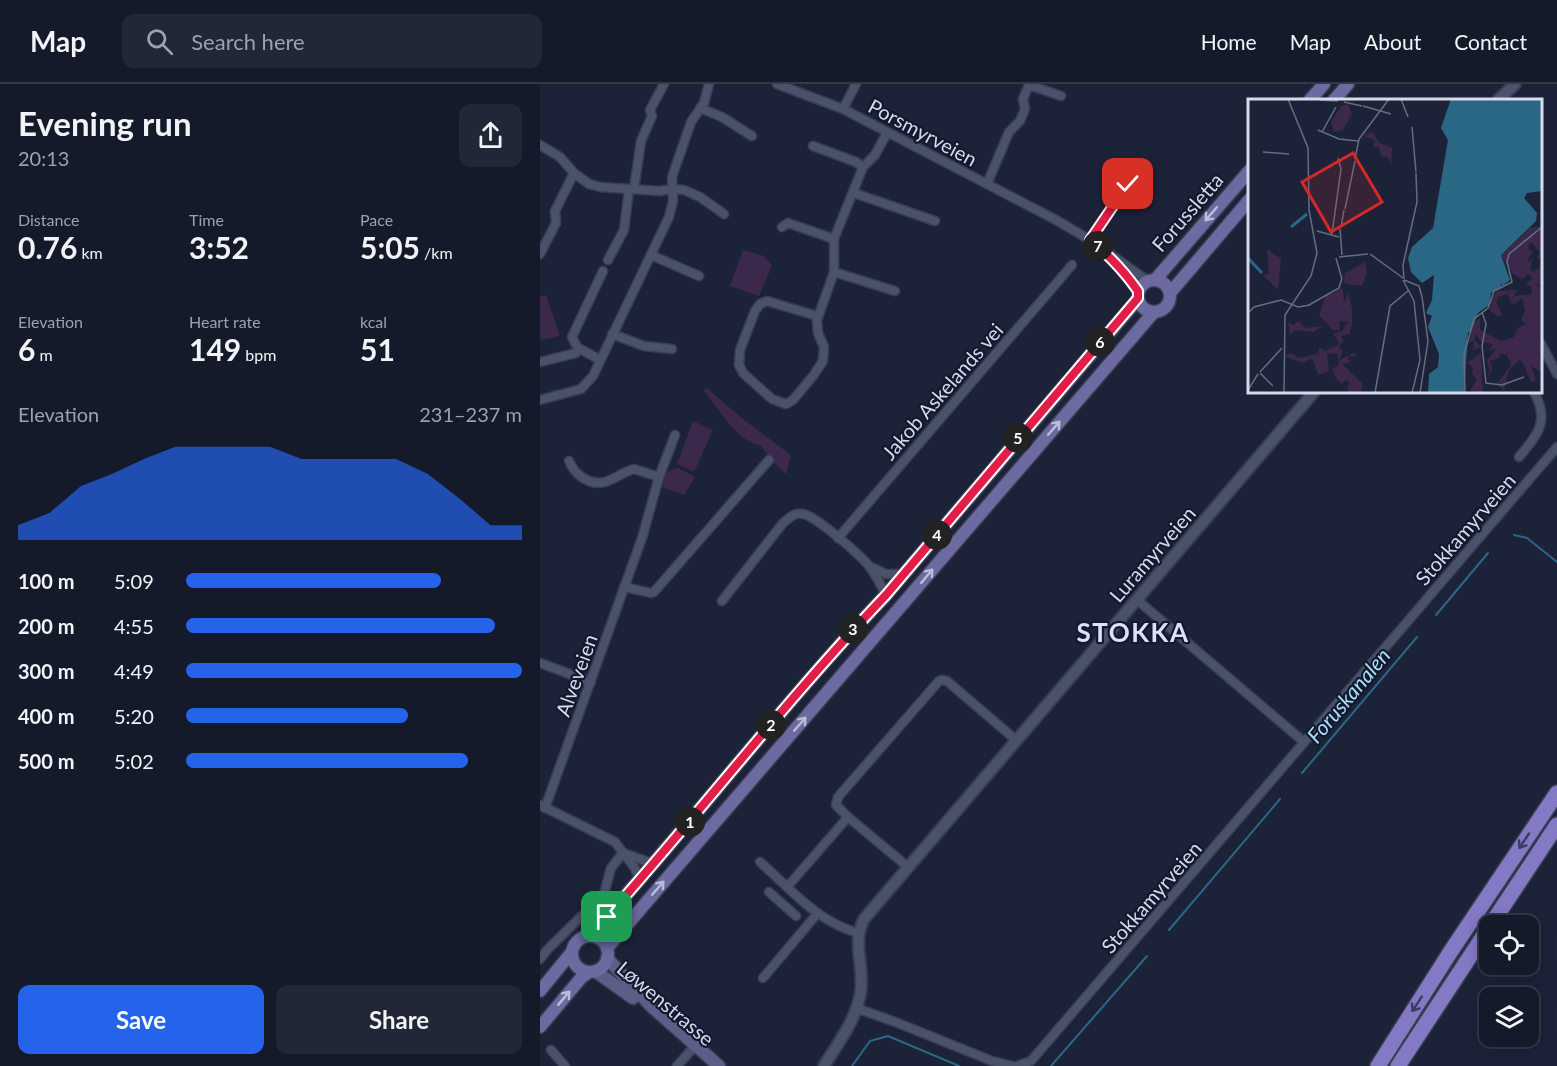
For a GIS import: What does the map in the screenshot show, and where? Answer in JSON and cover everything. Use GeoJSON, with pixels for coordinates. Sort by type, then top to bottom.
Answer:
{"type":"FeatureCollection","features":[{"type":"Feature","properties":{"kind":"highway"},"geometry":{"type":"LineString","coordinates":[[1378,1066],[1451,951],[1557,793]]}},
{"type":"Feature","properties":{"kind":"highway"},"geometry":{"type":"LineString","coordinates":[[1497,915],[1557,825]]}},
{"type":"Feature","properties":{"kind":"highway"},"geometry":{"type":"LineString","coordinates":[[1398,1066],[1479,943]]}},
{"type":"Feature","properties":{"kind":"main road"},"geometry":{"type":"LineString","coordinates":[[1311,99],[1324,84]]}},
{"type":"Feature","properties":{"kind":"main road"},"geometry":{"type":"LineString","coordinates":[[1335,99],[1348,84]]}},
{"type":"Feature","properties":{"kind":"main road","name":"Forussletta"},"geometry":{"type":"LineString","coordinates":[[1151,280],[1248,172]]}},
{"type":"Feature","properties":{"kind":"main road","name":"Forussletta"},"geometry":{"type":"LineString","coordinates":[[1170,293],[1248,201]]}},
{"type":"Feature","properties":{"kind":"main road"},"geometry":{"type":"LineString","coordinates":[[540,1027],[580,978],[601,968],[607,953],[1154,312],[1166,306],[1170,293],[1164,284],[1151,280],[1142,285],[1138,295],[886,595],[844,639],[654,864],[590,935],[575,942],[572,959],[579,968],[592,971]]}},
{"type":"Feature","properties":{"kind":"main road"},"geometry":{"type":"LineString","coordinates":[[1138,295],[1143,308],[1154,312]]}},
{"type":"Feature","properties":{"kind":"main road"},"geometry":{"type":"LineString","coordinates":[[590,935],[601,939],[607,953]]}},
{"type":"Feature","properties":{"kind":"main road"},"geometry":{"type":"LineString","coordinates":[[540,991],[572,953]]}},
{"type":"Feature","properties":{"kind":"main road","name":"Løwenstrasse"},"geometry":{"type":"LineString","coordinates":[[607,953],[651,1006],[711,1066]]}},
{"type":"Feature","properties":{"kind":"main road","name":"Løwenstrasse"},"geometry":{"type":"LineString","coordinates":[[592,971],[623,989],[719,1066]]}},
{"type":"Feature","properties":{"kind":"street"},"geometry":{"type":"LineString","coordinates":[[608,260],[624,230],[639,150],[652,116],[650,110],[664,84]]}},
{"type":"Feature","properties":{"kind":"street"},"geometry":{"type":"LineString","coordinates":[[540,400],[581,389],[589,381],[672,208],[672,177],[691,122],[704,103],[709,84]]}},
{"type":"Feature","properties":{"kind":"street","name":"Porsmyrveien"},"geometry":{"type":"LineString","coordinates":[[777,84],[843,109],[987,184],[1090,240],[1110,256],[1151,280]]}},
{"type":"Feature","properties":{"kind":"street"},"geometry":{"type":"LineString","coordinates":[[843,109],[856,84]]}},
{"type":"Feature","properties":{"kind":"street"},"geometry":{"type":"LineString","coordinates":[[1499,99],[1515,84]]}},
{"type":"Feature","properties":{"kind":"street","name":"Porsmyrveien"},"geometry":{"type":"LineString","coordinates":[[987,184],[1009,132],[1020,121],[1025,109],[1023,99],[1029,85],[1062,96]]}},
{"type":"Feature","properties":{"kind":"street"},"geometry":{"type":"LineString","coordinates":[[700,108],[722,117],[752,136]]}},
{"type":"Feature","properties":{"kind":"street"},"geometry":{"type":"LineString","coordinates":[[817,316],[768,301],[760,304],[755,311],[740,350],[739,365],[743,373],[777,402],[786,404],[793,400],[824,361],[824,347],[818,333],[817,316],[834,272],[834,239],[863,167],[875,155],[887,133]]}},
{"type":"Feature","properties":{"kind":"street"},"geometry":{"type":"LineString","coordinates":[[540,146],[560,157],[574,173],[589,184],[600,187],[660,191],[684,190],[700,197],[724,214]]}},
{"type":"Feature","properties":{"kind":"street"},"geometry":{"type":"LineString","coordinates":[[813,146],[856,162],[863,167]]}},
{"type":"Feature","properties":{"kind":"street"},"geometry":{"type":"LineString","coordinates":[[540,254],[555,223],[555,211],[574,173]]}},
{"type":"Feature","properties":{"kind":"street"},"geometry":{"type":"LineString","coordinates":[[1090,240],[1135,175]]}},
{"type":"Feature","properties":{"kind":"street"},"geometry":{"type":"LineString","coordinates":[[854,193],[935,221]]}},
{"type":"Feature","properties":{"kind":"street"},"geometry":{"type":"LineString","coordinates":[[782,226],[788,223],[834,239]]}},
{"type":"Feature","properties":{"kind":"street"},"geometry":{"type":"LineString","coordinates":[[651,255],[699,276]]}},
{"type":"Feature","properties":{"kind":"street","name":"Porsmyrveien"},"geometry":{"type":"LineString","coordinates":[[1110,256],[1138,295]]}},
{"type":"Feature","properties":{"kind":"street","name":"Jakob Askelands vei"},"geometry":{"type":"LineString","coordinates":[[838,538],[1072,265]]}},
{"type":"Feature","properties":{"kind":"street"},"geometry":{"type":"LineString","coordinates":[[600,360],[576,347],[572,337],[603,271]]}},
{"type":"Feature","properties":{"kind":"street"},"geometry":{"type":"LineString","coordinates":[[834,272],[895,291]]}},
{"type":"Feature","properties":{"kind":"street"},"geometry":{"type":"LineString","coordinates":[[612,334],[644,346],[672,349]]}},
{"type":"Feature","properties":{"kind":"street"},"geometry":{"type":"LineString","coordinates":[[1542,346],[1557,374]]}},
{"type":"Feature","properties":{"kind":"street"},"geometry":{"type":"LineString","coordinates":[[540,362],[576,353]]}},
{"type":"Feature","properties":{"kind":"street","name":"Luramyrveien"},"geometry":{"type":"LineString","coordinates":[[858,933],[870,911],[1313,393]]}},
{"type":"Feature","properties":{"kind":"street"},"geometry":{"type":"LineString","coordinates":[[1519,457],[1542,422],[1542,409],[1534,393]]}},
{"type":"Feature","properties":{"kind":"street","name":"Alveveien"},"geometry":{"type":"LineString","coordinates":[[543,807],[591,682],[642,538],[659,477],[675,435]]}},
{"type":"Feature","properties":{"kind":"street","name":"Stokkamyrveien"},"geometry":{"type":"LineString","coordinates":[[856,1008],[992,1061],[1014,1066],[1031,1061],[1557,447]]}},
{"type":"Feature","properties":{"kind":"street"},"geometry":{"type":"LineString","coordinates":[[624,587],[654,592],[769,460]]}},
{"type":"Feature","properties":{"kind":"street"},"geometry":{"type":"LineString","coordinates":[[569,461],[579,476],[598,484],[606,483],[634,469],[659,477]]}},
{"type":"Feature","properties":{"kind":"street"},"geometry":{"type":"LineString","coordinates":[[722,601],[791,516],[798,513],[810,516],[868,565],[880,581],[886,595]]}},
{"type":"Feature","properties":{"kind":"street"},"geometry":{"type":"LineString","coordinates":[[868,565],[886,574],[903,574]]}},
{"type":"Feature","properties":{"kind":"street"},"geometry":{"type":"LineString","coordinates":[[1136,599],[1304,742]]}},
{"type":"Feature","properties":{"kind":"street"},"geometry":{"type":"LineString","coordinates":[[540,663],[591,682]]}},
{"type":"Feature","properties":{"kind":"street"},"geometry":{"type":"LineString","coordinates":[[908,867],[848,817],[837,805],[838,797],[935,684],[942,680],[947,681],[1016,740]]}},
{"type":"Feature","properties":{"kind":"street"},"geometry":{"type":"LineString","coordinates":[[543,807],[615,842],[640,879]]}},
{"type":"Feature","properties":{"kind":"street"},"geometry":{"type":"LineString","coordinates":[[788,886],[848,817]]}},
{"type":"Feature","properties":{"kind":"street"},"geometry":{"type":"LineString","coordinates":[[623,853],[654,864]]}},
{"type":"Feature","properties":{"kind":"street"},"geometry":{"type":"LineString","coordinates":[[540,959],[604,894],[611,868],[623,853]]}},
{"type":"Feature","properties":{"kind":"street"},"geometry":{"type":"LineString","coordinates":[[760,862],[817,914],[841,928],[858,933],[861,987],[856,1008],[824,1066]]}},
{"type":"Feature","properties":{"kind":"street"},"geometry":{"type":"LineString","coordinates":[[769,892],[796,916]]}},
{"type":"Feature","properties":{"kind":"street"},"geometry":{"type":"LineString","coordinates":[[763,978],[817,914]]}},
{"type":"Feature","properties":{"kind":"street"},"geometry":{"type":"LineString","coordinates":[[677,1066],[694,1048]]}},
{"type":"Feature","properties":{"kind":"street"},"geometry":{"type":"LineString","coordinates":[[551,1050],[565,1066]]}},
{"type":"Feature","properties":{"kind":"shaded area"},"geometry":{"type":"Polygon","coordinates":[[[743,250],[764,256],[772,266],[759,296],[730,286],[743,250]]]}},
{"type":"Feature","properties":{"kind":"shaded area"},"geometry":{"type":"Polygon","coordinates":[[[546,295],[560,336],[540,340],[540,297],[546,295]]]}},
{"type":"Feature","properties":{"kind":"shaded area"},"geometry":{"type":"Polygon","coordinates":[[[706,387],[743,419],[791,455],[786,474],[761,446],[744,438],[729,424],[704,391],[706,387]]]}},
{"type":"Feature","properties":{"kind":"shaded area"},"geometry":{"type":"Polygon","coordinates":[[[693,421],[713,430],[694,472],[677,464],[693,421]]]}},
{"type":"Feature","properties":{"kind":"shaded area"},"geometry":{"type":"Polygon","coordinates":[[[678,468],[695,477],[684,495],[662,487],[667,472],[678,468]]]}},
{"type":"Feature","properties":{"kind":"waterway","name":"Foruskanalen"},"geometry":{"type":"LineString","coordinates":[[1514,535],[1527,538],[1557,562]]}},
{"type":"Feature","properties":{"kind":"waterway","name":"Foruskanalen"},"geometry":{"type":"LineString","coordinates":[[1436,615],[1488,553]]}},
{"type":"Feature","properties":{"kind":"waterway","name":"Foruskanalen"},"geometry":{"type":"LineString","coordinates":[[1302,773],[1417,637]]}},
{"type":"Feature","properties":{"kind":"waterway","name":"Foruskanalen"},"geometry":{"type":"LineString","coordinates":[[1169,930],[1280,799]]}},
{"type":"Feature","properties":{"kind":"waterway","name":"Foruskanalen"},"geometry":{"type":"LineString","coordinates":[[1051,1066],[1147,956]]}},
{"type":"Feature","properties":{"kind":"waterway","name":"Foruskanalen"},"geometry":{"type":"LineString","coordinates":[[852,1066],[870,1041],[888,1036],[959,1066]]}},
{"type":"Feature","properties":{"kind":"district","name":"STOKKA"},"geometry":{"type":"Point","coordinates":[1133,632]}},
{"type":"Feature","properties":{"kind":"route"},"geometry":{"type":"LineString","coordinates":[[607,917],[844,639],[886,595],[1138,298],[1138,291],[1129,278],[1110,256],[1090,240],[1128,184]]}}]}
